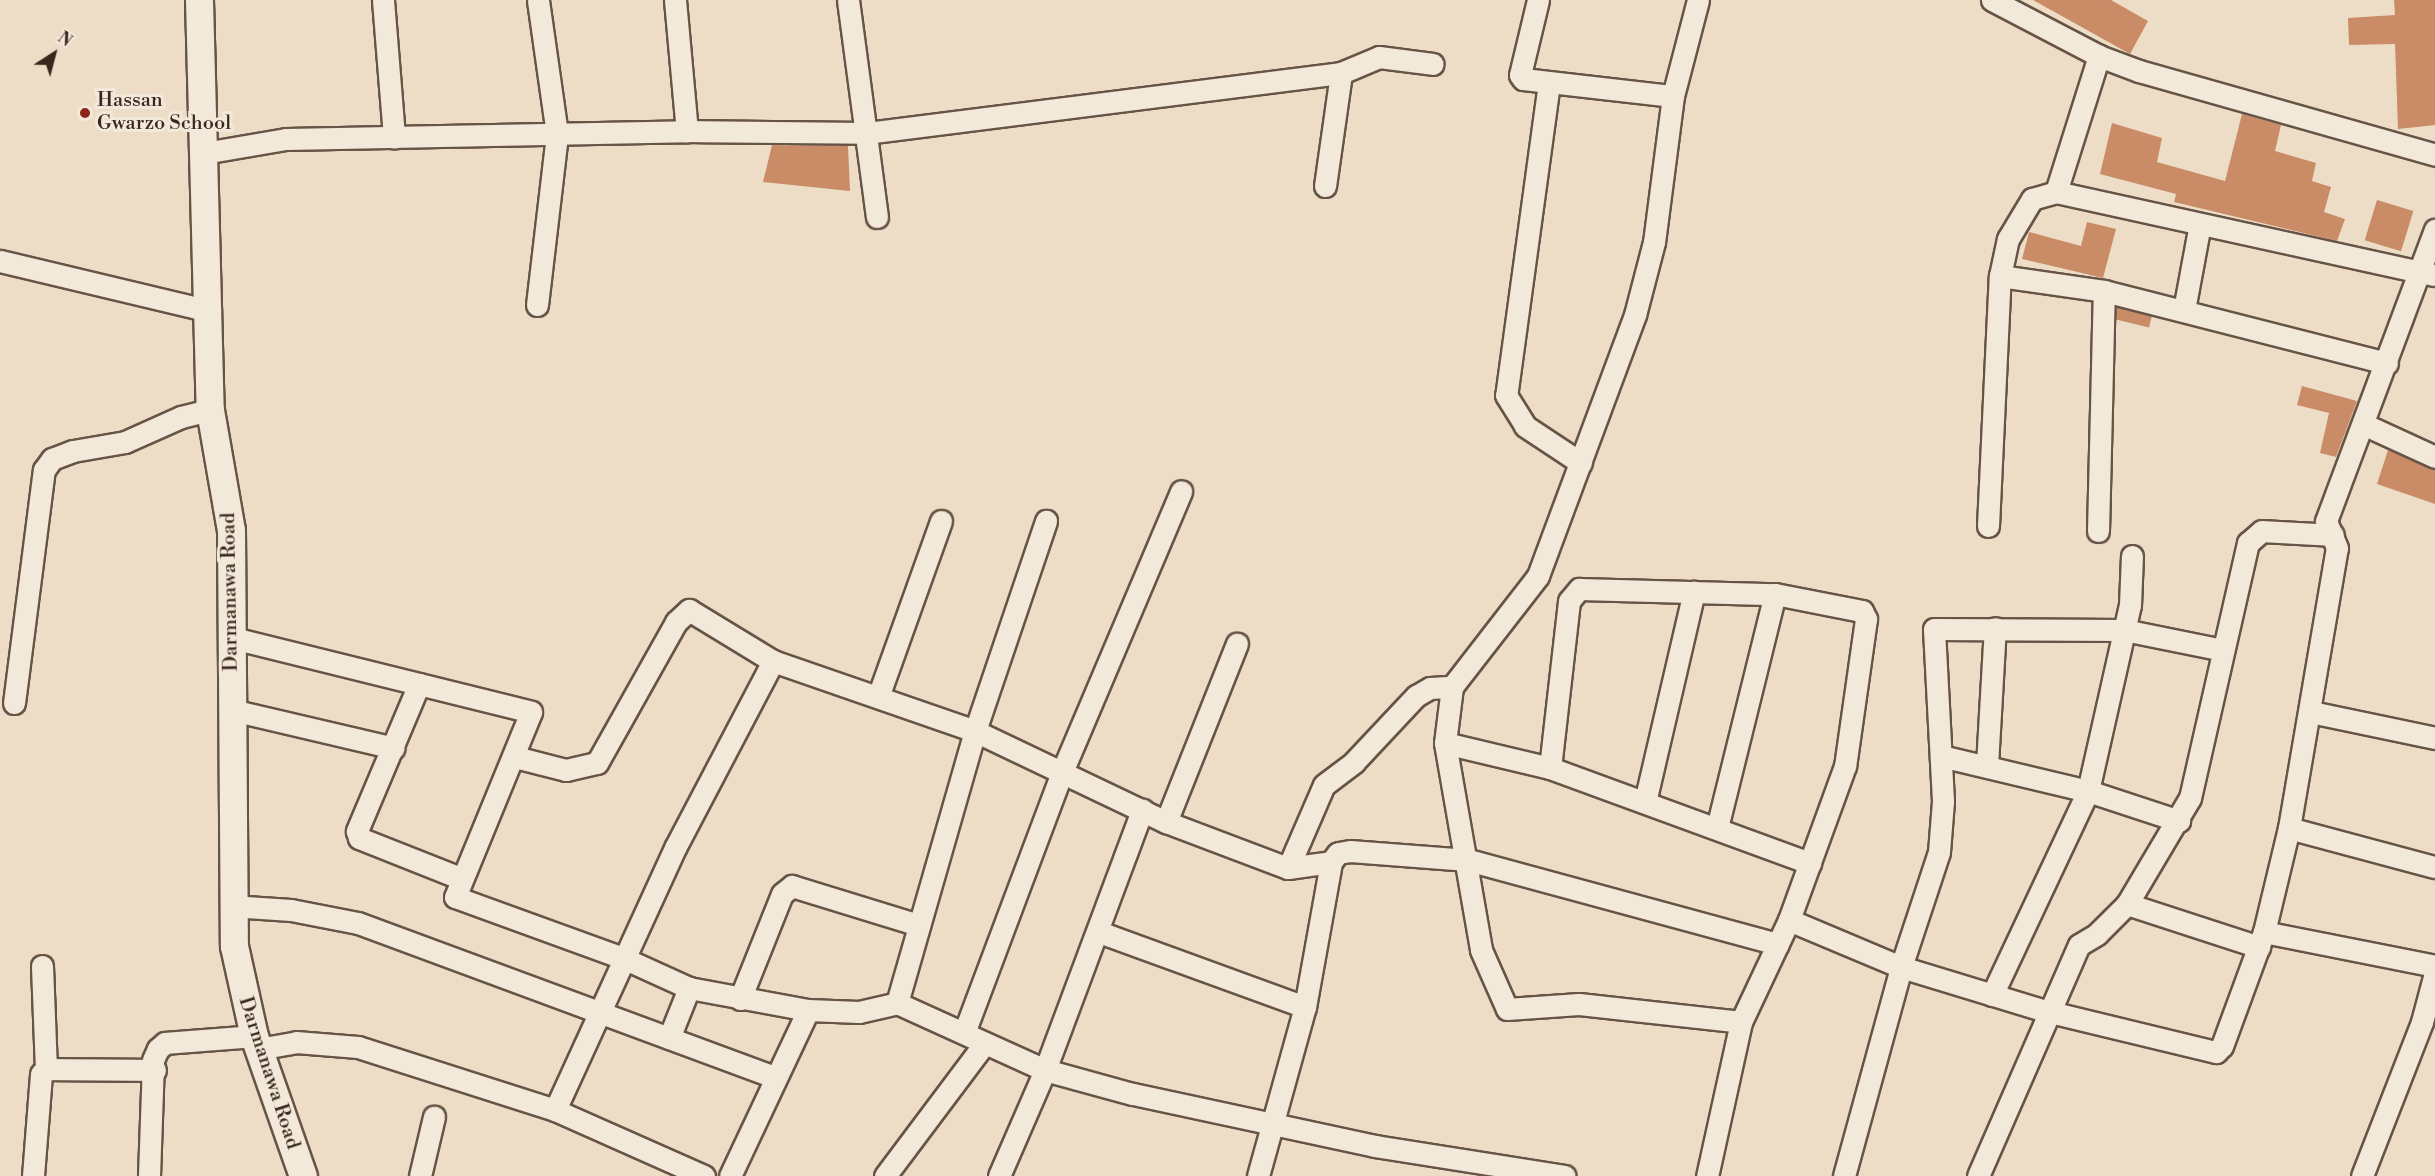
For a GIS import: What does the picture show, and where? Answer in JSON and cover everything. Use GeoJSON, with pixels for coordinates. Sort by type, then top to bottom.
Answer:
{"type":"FeatureCollection","features":[{"type":"Feature","properties":{"kind":"street","name":"Darmanawa Road"},"geometry":{"type":"LineString","coordinates":[[199,0],[210,311],[211,423],[223,468],[231,530],[233,638],[231,906],[240,981],[256,1043],[303,1176]]}},
{"type":"Feature","properties":{"kind":"street"},"geometry":{"type":"LineString","coordinates":[[383,0],[394,138]]}},
{"type":"Feature","properties":{"kind":"street"},"geometry":{"type":"LineString","coordinates":[[537,305],[557,134],[538,0]]}},
{"type":"Feature","properties":{"kind":"street"},"geometry":{"type":"LineString","coordinates":[[675,0],[687,131]]}},
{"type":"Feature","properties":{"kind":"street"},"geometry":{"type":"LineString","coordinates":[[848,0],[877,217]]}},
{"type":"Feature","properties":{"kind":"street"},"geometry":{"type":"LineString","coordinates":[[1538,0],[1520,75],[1549,83],[1673,96]]}},
{"type":"Feature","properties":{"kind":"street"},"geometry":{"type":"LineString","coordinates":[[1698,0],[1673,96],[1671,138],[1648,267],[1550,548],[1538,576],[1452,687],[1446,709],[1445,743],[1468,860],[1481,950],[1508,1009],[1567,1003],[1741,1022]]}},
{"type":"Feature","properties":{"kind":"street"},"geometry":{"type":"LineString","coordinates":[[1992,0],[2099,56],[2435,155]]}},
{"type":"Feature","properties":{"kind":"street"},"geometry":{"type":"LineString","coordinates":[[2056,192],[2099,56]]}},
{"type":"Feature","properties":{"kind":"street"},"geometry":{"type":"LineString","coordinates":[[204,153],[286,140],[687,131],[866,133],[1341,73],[1379,57],[1433,64]]}},
{"type":"Feature","properties":{"kind":"street"},"geometry":{"type":"LineString","coordinates":[[1326,186],[1341,73]]}},
{"type":"Feature","properties":{"kind":"street"},"geometry":{"type":"LineString","coordinates":[[1549,83],[1506,395],[1525,426],[1581,463]]}},
{"type":"Feature","properties":{"kind":"street"},"geometry":{"type":"LineString","coordinates":[[1988,526],[2000,276],[2018,217],[2032,199],[2056,192],[2428,274]]}},
{"type":"Feature","properties":{"kind":"street"},"geometry":{"type":"LineString","coordinates":[[2184,310],[2200,224]]}},
{"type":"Feature","properties":{"kind":"street"},"geometry":{"type":"LineString","coordinates":[[1788,920],[1901,967],[2046,1011],[2216,1052],[2229,1038],[2261,939],[2289,828],[2311,712],[2337,548],[2330,528],[2337,492],[2386,363],[2428,274],[2435,230]]}},
{"type":"Feature","properties":{"kind":"street"},"geometry":{"type":"LineString","coordinates":[[0,261],[210,311]]}},
{"type":"Feature","properties":{"kind":"street"},"geometry":{"type":"LineString","coordinates":[[2000,276],[2104,291],[2386,363]]}},
{"type":"Feature","properties":{"kind":"street"},"geometry":{"type":"LineString","coordinates":[[2098,531],[2104,291]]}},
{"type":"Feature","properties":{"kind":"street"},"geometry":{"type":"LineString","coordinates":[[14,703],[44,470],[52,459],[73,451],[125,442],[181,417],[211,423]]}},
{"type":"Feature","properties":{"kind":"street"},"geometry":{"type":"LineString","coordinates":[[2363,424],[2435,457]]}},
{"type":"Feature","properties":{"kind":"street"},"geometry":{"type":"LineString","coordinates":[[964,1033],[1062,772],[1181,491]]}},
{"type":"Feature","properties":{"kind":"street"},"geometry":{"type":"LineString","coordinates":[[878,697],[941,521]]}},
{"type":"Feature","properties":{"kind":"street"},"geometry":{"type":"LineString","coordinates":[[897,1003],[975,731],[1046,521]]}},
{"type":"Feature","properties":{"kind":"street"},"geometry":{"type":"LineString","coordinates":[[1978,1176],[2046,1011],[2079,945],[2097,934],[2127,904],[2179,821],[2190,798],[2248,543],[2254,535],[2330,528]]}},
{"type":"Feature","properties":{"kind":"street"},"geometry":{"type":"LineString","coordinates":[[1992,995],[2088,791],[2130,605],[2132,556]]}},
{"type":"Feature","properties":{"kind":"street"},"geometry":{"type":"LineString","coordinates":[[1550,768],[1573,594],[1579,589],[1775,594],[1853,607],[1866,619],[1845,766],[1788,920],[1741,1022],[1707,1176]]}},
{"type":"Feature","properties":{"kind":"street"},"geometry":{"type":"LineString","coordinates":[[1645,802],[1694,592]]}},
{"type":"Feature","properties":{"kind":"street"},"geometry":{"type":"LineString","coordinates":[[1717,828],[1775,594]]}},
{"type":"Feature","properties":{"kind":"street"},"geometry":{"type":"LineString","coordinates":[[515,757],[566,770],[597,763],[676,622],[689,610],[773,661],[975,731],[1166,822],[1288,868],[1331,862]]}},
{"type":"Feature","properties":{"kind":"street"},"geometry":{"type":"LineString","coordinates":[[1987,765],[1995,628]]}},
{"type":"Feature","properties":{"kind":"street"},"geometry":{"type":"LineString","coordinates":[[1844,1176],[1901,967],[1940,852],[1941,756],[1934,629],[2124,630],[2223,650]]}},
{"type":"Feature","properties":{"kind":"street"},"geometry":{"type":"LineString","coordinates":[[233,638],[531,712],[515,757],[460,878],[454,897],[623,958],[689,988],[808,1010],[859,1012],[897,1003],[1045,1070],[1447,1167],[1565,1176]]}},
{"type":"Feature","properties":{"kind":"street"},"geometry":{"type":"LineString","coordinates":[[1166,822],[1237,644]]}},
{"type":"Feature","properties":{"kind":"street"},"geometry":{"type":"LineString","coordinates":[[555,1110],[597,1011],[773,661]]}},
{"type":"Feature","properties":{"kind":"street"},"geometry":{"type":"LineString","coordinates":[[418,684],[394,748],[357,831],[359,838],[460,878]]}},
{"type":"Feature","properties":{"kind":"street"},"geometry":{"type":"LineString","coordinates":[[1288,868],[1324,785],[1354,762],[1416,696],[1430,688],[1452,687]]}},
{"type":"Feature","properties":{"kind":"street"},"geometry":{"type":"LineString","coordinates":[[232,710],[394,748]]}},
{"type":"Feature","properties":{"kind":"street"},"geometry":{"type":"LineString","coordinates":[[2311,712],[2435,738]]}},
{"type":"Feature","properties":{"kind":"street"},"geometry":{"type":"LineString","coordinates":[[1445,743],[1550,768],[1810,863]]}},
{"type":"Feature","properties":{"kind":"street"},"geometry":{"type":"LineString","coordinates":[[1941,756],[1987,765],[2088,791],[2179,821]]}},
{"type":"Feature","properties":{"kind":"street"},"geometry":{"type":"LineString","coordinates":[[999,1176],[1045,1070],[1100,932],[1142,810]]}},
{"type":"Feature","properties":{"kind":"street"},"geometry":{"type":"LineString","coordinates":[[2289,828],[2435,867]]}},
{"type":"Feature","properties":{"kind":"street"},"geometry":{"type":"LineString","coordinates":[[1258,1176],[1305,1007],[1331,862],[1338,853],[1350,851],[1468,860],[1778,944]]}},
{"type":"Feature","properties":{"kind":"street"},"geometry":{"type":"LineString","coordinates":[[740,999],[782,894],[792,886],[919,925]]}},
{"type":"Feature","properties":{"kind":"street"},"geometry":{"type":"LineString","coordinates":[[2127,904],[2261,939],[2435,966]]}},
{"type":"Feature","properties":{"kind":"street"},"geometry":{"type":"LineString","coordinates":[[231,906],[348,920],[776,1077]]}},
{"type":"Feature","properties":{"kind":"street"},"geometry":{"type":"LineString","coordinates":[[1100,932],[1305,1007]]}},
{"type":"Feature","properties":{"kind":"street"},"geometry":{"type":"LineString","coordinates":[[42,966],[46,1069]]}},
{"type":"Feature","properties":{"kind":"street"},"geometry":{"type":"LineString","coordinates":[[2362,1176],[2422,1022],[2435,973]]}},
{"type":"Feature","properties":{"kind":"street"},"geometry":{"type":"LineString","coordinates":[[669,1038],[689,988]]}},
{"type":"Feature","properties":{"kind":"street"},"geometry":{"type":"LineString","coordinates":[[730,1176],[808,1010]]}},
{"type":"Feature","properties":{"kind":"street"},"geometry":{"type":"LineString","coordinates":[[149,1176],[153,1060],[165,1043],[296,1042],[358,1047],[555,1110],[704,1176]]}},
{"type":"Feature","properties":{"kind":"street"},"geometry":{"type":"LineString","coordinates":[[885,1176],[985,1043]]}},
{"type":"Feature","properties":{"kind":"street"},"geometry":{"type":"LineString","coordinates":[[33,1176],[41,1074],[46,1069],[154,1070]]}},
{"type":"Feature","properties":{"kind":"street"},"geometry":{"type":"LineString","coordinates":[[420,1176],[434,1117]]}},
{"type":"Feature","properties":{"kind":"building"},"geometry":{"type":"Polygon","coordinates":[[[2033,0],[2111,0],[2148,21],[2130,54],[2033,0]]]}},
{"type":"Feature","properties":{"kind":"building"},"geometry":{"type":"Polygon","coordinates":[[[2394,0],[2435,0],[2435,125],[2398,129],[2395,44],[2349,45],[2348,18],[2395,15],[2394,0]]]}},
{"type":"Feature","properties":{"kind":"building"},"geometry":{"type":"Polygon","coordinates":[[[2242,114],[2281,125],[2275,151],[2316,163],[2312,181],[2331,187],[2324,212],[2345,219],[2337,241],[2174,202],[2176,194],[2100,174],[2112,123],[2162,138],[2157,162],[2225,181],[2242,114]]]}},
{"type":"Feature","properties":{"kind":"building"},"geometry":{"type":"Polygon","coordinates":[[[772,145],[848,146],[850,191],[763,182],[772,145]]]}},
{"type":"Feature","properties":{"kind":"building"},"geometry":{"type":"Polygon","coordinates":[[[2377,200],[2413,211],[2401,251],[2365,240],[2377,200]]]}},
{"type":"Feature","properties":{"kind":"building"},"geometry":{"type":"Polygon","coordinates":[[[2087,222],[2116,229],[2103,278],[2022,259],[2029,232],[2081,246],[2087,222]]]}},
{"type":"Feature","properties":{"kind":"building"},"geometry":{"type":"Polygon","coordinates":[[[2116,307],[2152,316],[2149,328],[2113,319],[2116,307]]]}},
{"type":"Feature","properties":{"kind":"building"},"geometry":{"type":"Polygon","coordinates":[[[2302,386],[2357,401],[2336,457],[2320,453],[2329,413],[2297,405],[2302,386]]]}},
{"type":"Feature","properties":{"kind":"building"},"geometry":{"type":"Polygon","coordinates":[[[2388,450],[2435,470],[2435,504],[2377,484],[2388,450]]]}},
{"type":"Feature","properties":{"kind":"place","name":"Hassan Gwarzo School"},"geometry":{"type":"Point","coordinates":[85,113]}}]}
